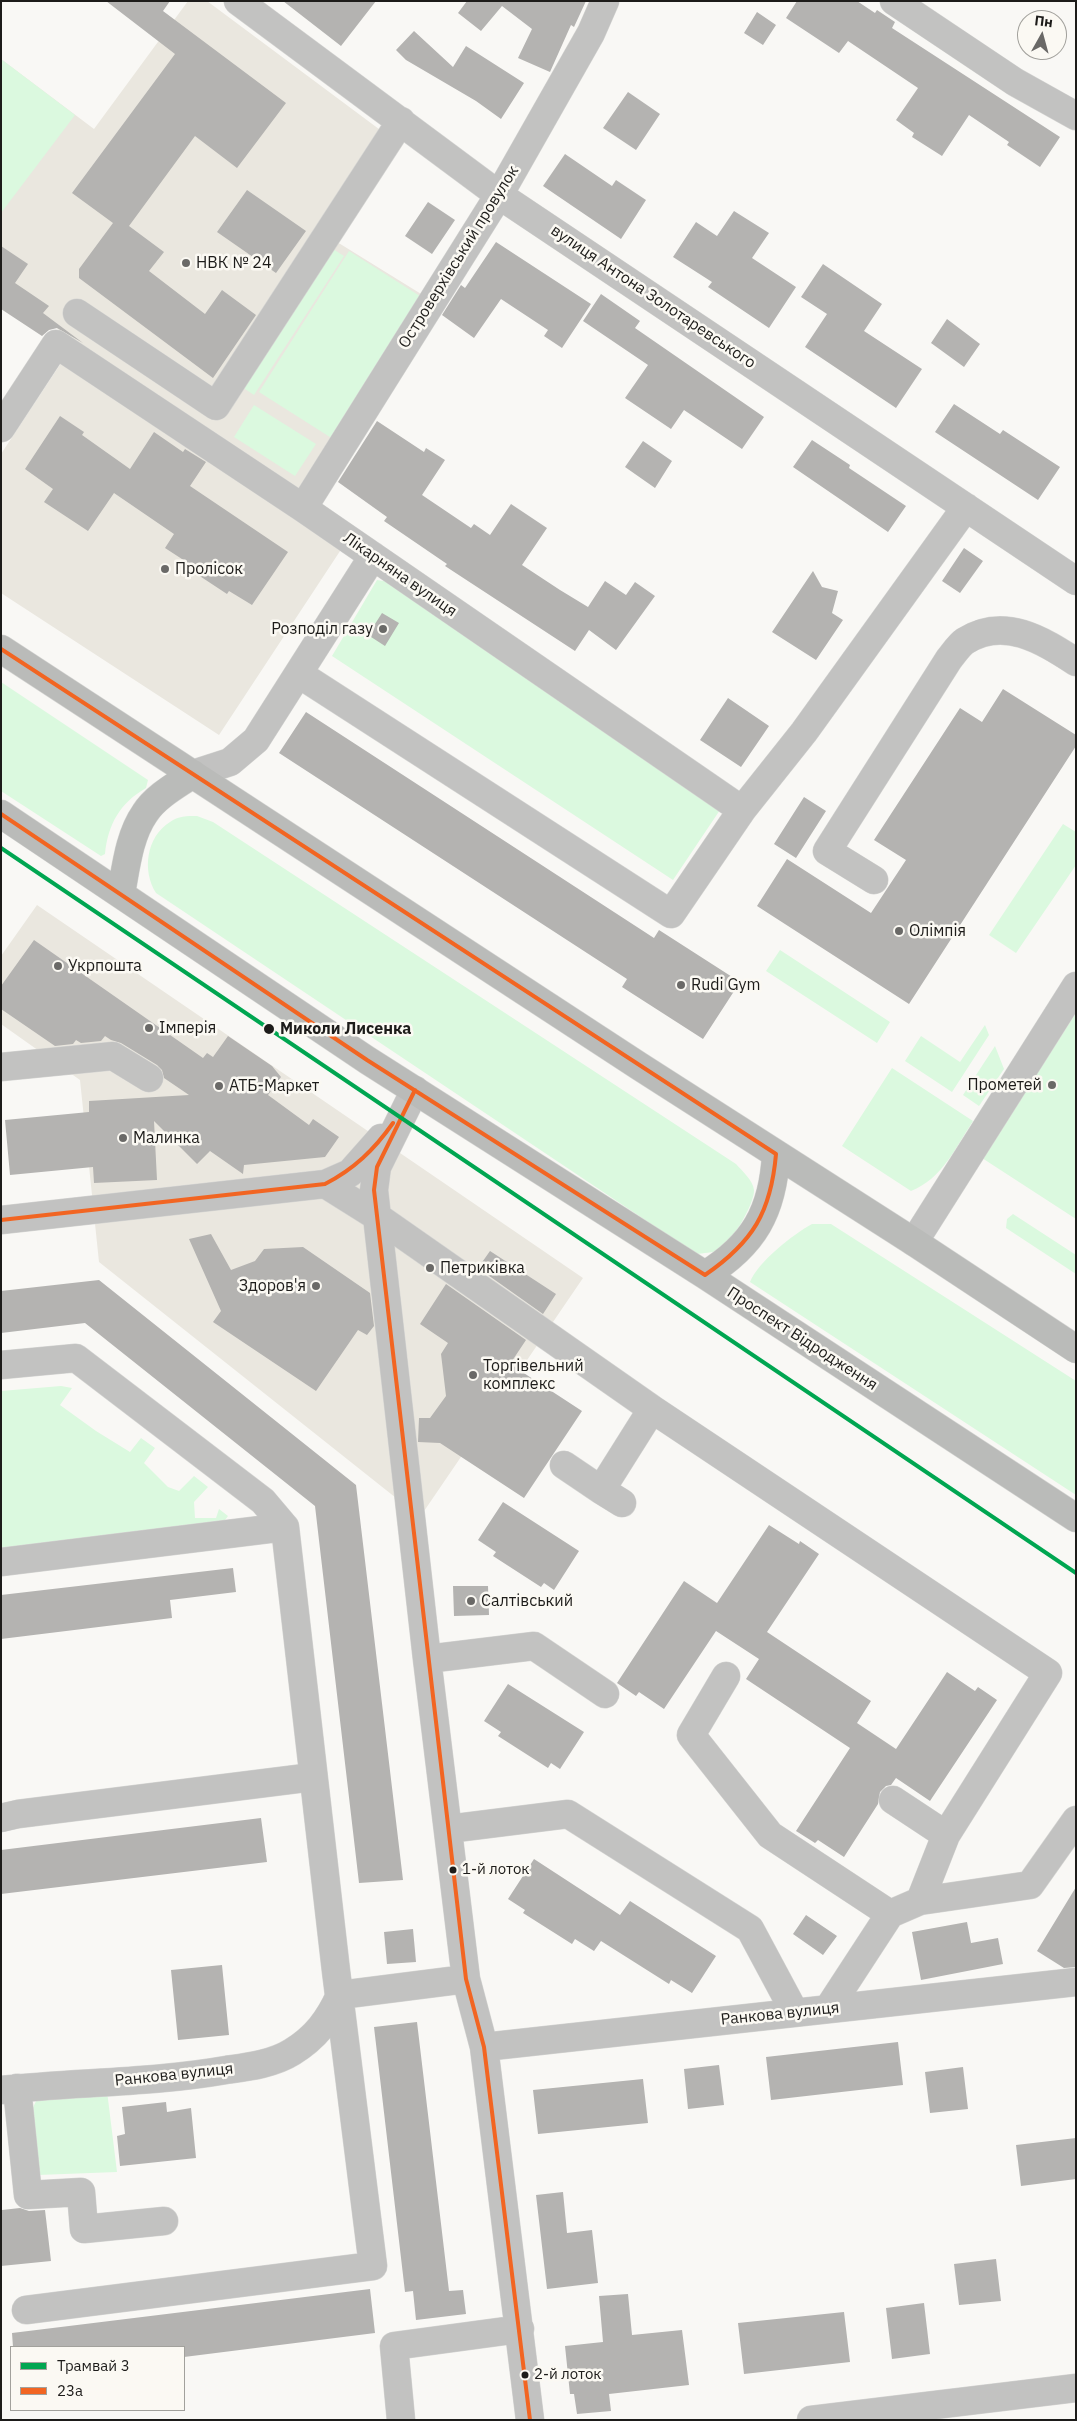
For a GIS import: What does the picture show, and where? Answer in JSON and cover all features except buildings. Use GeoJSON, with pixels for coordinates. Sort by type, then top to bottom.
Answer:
{"type":"FeatureCollection","features":[{"type":"Feature","properties":{"kind":"main road"},"geometry":{"type":"LineString","coordinates":[[1,649],[1076,1348]]}},
{"type":"Feature","properties":{"kind":"main road"},"geometry":{"type":"LineString","coordinates":[[122,894],[127,860],[136,829],[145,812],[160,798],[193,774]]}},
{"type":"Feature","properties":{"kind":"main road","name":"Проспект Відродження"},"geometry":{"type":"LineString","coordinates":[[1,814],[122,894],[292,1011],[705,1275],[1076,1518]]}},
{"type":"Feature","properties":{"kind":"main road"},"geometry":{"type":"LineString","coordinates":[[705,1275],[727,1262],[745,1244],[761,1221],[770,1202],[776,1154]]}},
{"type":"Feature","properties":{"kind":"street","name":"вулиця Антона Золотаревського"},"geometry":{"type":"LineString","coordinates":[[238,1],[499,194],[1076,581]]}},
{"type":"Feature","properties":{"kind":"street","name":"Островерхівський провулок"},"geometry":{"type":"LineString","coordinates":[[303,508],[499,194],[591,33],[605,1]]}},
{"type":"Feature","properties":{"kind":"street"},"geometry":{"type":"LineString","coordinates":[[894,1],[1015,82],[1076,116]]}},
{"type":"Feature","properties":{"kind":"street"},"geometry":{"type":"LineString","coordinates":[[77,313],[216,406],[400,121]]}},
{"type":"Feature","properties":{"kind":"street","name":"Лікарняна вулиця"},"geometry":{"type":"LineString","coordinates":[[1,428],[56,344],[303,508],[742,810]]}},
{"type":"Feature","properties":{"kind":"street"},"geometry":{"type":"LineString","coordinates":[[299,674],[671,914],[742,810],[804,732],[966,507]]}},
{"type":"Feature","properties":{"kind":"street"},"geometry":{"type":"LineString","coordinates":[[193,774],[230,762],[256,740],[372,556]]}},
{"type":"Feature","properties":{"kind":"street"},"geometry":{"type":"LineString","coordinates":[[874,880],[827,851],[949,659],[963,642],[986,631],[1014,630],[1041,640],[1076,662]]}},
{"type":"Feature","properties":{"kind":"street"},"geometry":{"type":"LineString","coordinates":[[914,1242],[1076,986]]}},
{"type":"Feature","properties":{"kind":"street"},"geometry":{"type":"LineString","coordinates":[[1,1067],[113,1056],[149,1078]]}},
{"type":"Feature","properties":{"kind":"street"},"geometry":{"type":"LineString","coordinates":[[1,1220],[326,1184],[350,1173],[364,1159],[392,1125],[415,1090]]}},
{"type":"Feature","properties":{"kind":"street"},"geometry":{"type":"LineString","coordinates":[[415,1090],[377,1167],[374,1190],[376,1216],[466,1979],[484,2047],[530,2420]]}},
{"type":"Feature","properties":{"kind":"street"},"geometry":{"type":"LineString","coordinates":[[326,1184],[376,1216],[652,1409],[1048,1673],[946,1835],[920,1901]]}},
{"type":"Feature","properties":{"kind":"street"},"geometry":{"type":"LineString","coordinates":[[1,1365],[76,1358],[263,1500],[284,1527],[373,2266],[26,2310]]}},
{"type":"Feature","properties":{"kind":"street"},"geometry":{"type":"LineString","coordinates":[[564,1465],[611,1496],[652,1409]]}},
{"type":"Feature","properties":{"kind":"street"},"geometry":{"type":"LineString","coordinates":[[1,1562],[284,1527]]}},
{"type":"Feature","properties":{"kind":"street"},"geometry":{"type":"LineString","coordinates":[[427,1659],[534,1646],[605,1694]]}},
{"type":"Feature","properties":{"kind":"street"},"geometry":{"type":"LineString","coordinates":[[726,1676],[690,1735],[770,1836],[890,1914]]}},
{"type":"Feature","properties":{"kind":"street"},"geometry":{"type":"LineString","coordinates":[[1,1818],[18,1814],[313,1777]]}},
{"type":"Feature","properties":{"kind":"street"},"geometry":{"type":"LineString","coordinates":[[893,1800],[946,1835]]}},
{"type":"Feature","properties":{"kind":"street"},"geometry":{"type":"LineString","coordinates":[[448,1829],[568,1814],[750,1929],[795,2013]]}},
{"type":"Feature","properties":{"kind":"street"},"geometry":{"type":"LineString","coordinates":[[828,2009],[890,1914],[920,1901],[955,1894],[1030,1885],[1076,1820]]}},
{"type":"Feature","properties":{"kind":"street"},"geometry":{"type":"LineString","coordinates":[[340,1995],[466,1979]]}},
{"type":"Feature","properties":{"kind":"street","name":"Ранкова вулиця"},"geometry":{"type":"LineString","coordinates":[[484,2047],[1076,1982]]}},
{"type":"Feature","properties":{"kind":"street","name":"Ранкова вулиця"},"geometry":{"type":"LineString","coordinates":[[9,2089],[187,2077],[262,2064],[290,2053],[312,2038],[330,2016],[340,1995]]}},
{"type":"Feature","properties":{"kind":"street"},"geometry":{"type":"LineString","coordinates":[[9,2089],[28,2196],[81,2192],[84,2229],[164,2221]]}},
{"type":"Feature","properties":{"kind":"street"},"geometry":{"type":"LineString","coordinates":[[401,2420],[394,2346],[520,2328]]}},
{"type":"Feature","properties":{"kind":"street"},"geometry":{"type":"LineString","coordinates":[[811,2420],[1076,2388]]}},
{"type":"Feature","properties":{"kind":"shaded area","name":"НВК № 24"},"geometry":{"type":"Polygon","coordinates":[[[188,1],[207,1],[395,141],[329,237],[426,297],[300,494],[204,432],[1,289],[1,59],[94,129],[188,1]]]}},
{"type":"Feature","properties":{"kind":"shaded area","name":"Пролісок"},"geometry":{"type":"Polygon","coordinates":[[[63,360],[344,545],[219,735],[1,593],[1,454],[63,360]]]}},
{"type":"Feature","properties":{"kind":"shaded area"},"geometry":{"type":"Polygon","coordinates":[[[37,905],[583,1278],[420,1517],[99,1262],[80,1080],[1,1024],[1,956],[37,905]]]}},
{"type":"Feature","properties":{"kind":"green space"},"geometry":{"type":"Polygon","coordinates":[[[1,59],[75,115],[1,213],[1,59]]]}},
{"type":"Feature","properties":{"kind":"green space"},"geometry":{"type":"Polygon","coordinates":[[[325,244],[344,256],[254,395],[236,383],[325,244]]]}},
{"type":"Feature","properties":{"kind":"green space"},"geometry":{"type":"Polygon","coordinates":[[[349,251],[423,298],[333,439],[259,392],[349,251]]]}},
{"type":"Feature","properties":{"kind":"green space"},"geometry":{"type":"Polygon","coordinates":[[[254,405],[316,444],[295,476],[234,437],[254,405]]]}},
{"type":"Feature","properties":{"kind":"green space"},"geometry":{"type":"Polygon","coordinates":[[[377,580],[397,583],[722,807],[673,880],[332,656],[377,580]]]}},
{"type":"Feature","properties":{"kind":"green space"},"geometry":{"type":"Polygon","coordinates":[[[1,682],[148,780],[146,788],[129,800],[117,815],[109,833],[105,854],[101,856],[1,791],[1,682]]]}},
{"type":"Feature","properties":{"kind":"green space"},"geometry":{"type":"Polygon","coordinates":[[[197,816],[213,822],[736,1164],[749,1179],[754,1190],[747,1213],[730,1240],[719,1250],[696,1254],[156,893],[149,875],[148,865],[151,845],[162,828],[173,820],[197,816]]]}},
{"type":"Feature","properties":{"kind":"green space"},"geometry":{"type":"Polygon","coordinates":[[[1063,824],[1076,832],[1076,865],[1016,953],[989,935],[1063,824]]]}},
{"type":"Feature","properties":{"kind":"green space"},"geometry":{"type":"Polygon","coordinates":[[[780,950],[890,1022],[877,1043],[766,971],[780,950]]]}},
{"type":"Feature","properties":{"kind":"green space","name":"Прометей"},"geometry":{"type":"Polygon","coordinates":[[[1076,1013],[1076,1219],[982,1158],[1076,1013]]]}},
{"type":"Feature","properties":{"kind":"green space"},"geometry":{"type":"Polygon","coordinates":[[[985,1025],[989,1035],[952,1092],[905,1061],[921,1036],[960,1062],[985,1025]]]}},
{"type":"Feature","properties":{"kind":"green space"},"geometry":{"type":"Polygon","coordinates":[[[995,1046],[1004,1069],[979,1106],[963,1095],[995,1046]]]}},
{"type":"Feature","properties":{"kind":"green space"},"geometry":{"type":"Polygon","coordinates":[[[892,1068],[973,1121],[940,1170],[922,1186],[911,1191],[842,1146],[892,1068]]]}},
{"type":"Feature","properties":{"kind":"green space"},"geometry":{"type":"Polygon","coordinates":[[[1013,1214],[1076,1255],[1076,1274],[1006,1228],[1007,1219],[1013,1214]]]}},
{"type":"Feature","properties":{"kind":"green space"},"geometry":{"type":"Polygon","coordinates":[[[812,1224],[831,1224],[1076,1381],[1076,1495],[750,1282],[760,1266],[776,1250],[812,1224]]]}},
{"type":"Feature","properties":{"kind":"green space"},"geometry":{"type":"Polygon","coordinates":[[[61,1386],[72,1388],[60,1405],[96,1431],[130,1452],[141,1438],[155,1448],[144,1463],[168,1487],[179,1491],[194,1476],[208,1487],[194,1502],[195,1518],[216,1518],[219,1509],[228,1516],[219,1528],[1,1553],[1,1391],[61,1386]]]}},
{"type":"Feature","properties":{"kind":"green space"},"geometry":{"type":"Polygon","coordinates":[[[107,2091],[117,2172],[38,2175],[27,2120],[38,2097],[107,2091]]]}},
{"type":"Feature","properties":{"kind":"tram line","name":"3"},"geometry":{"type":"LineString","coordinates":[[1,848],[1076,1573]]}},
{"type":"Feature","properties":{"kind":"transit line","name":"23а"},"geometry":{"type":"LineString","coordinates":[[1,649],[776,1154],[770,1193],[757,1224],[736,1250],[705,1275],[367,1060],[1,814]]}},
{"type":"Feature","properties":{"kind":"transit line","name":"23а"},"geometry":{"type":"LineString","coordinates":[[415,1090],[377,1167],[374,1190],[466,1979],[484,2047],[530,2420]]}},
{"type":"Feature","properties":{"kind":"transit line","name":"23а"},"geometry":{"type":"LineString","coordinates":[[1,1220],[325,1184],[363,1158],[393,1123]]}},
{"type":"Feature","properties":{"kind":"place","name":"НВК № 24"},"geometry":{"type":"Point","coordinates":[186,263]}},
{"type":"Feature","properties":{"kind":"place","name":"Пролісок"},"geometry":{"type":"Point","coordinates":[165,569]}},
{"type":"Feature","properties":{"kind":"place","name":"Розподіл газу"},"geometry":{"type":"Point","coordinates":[383,629]}},
{"type":"Feature","properties":{"kind":"place","name":"Олімпія"},"geometry":{"type":"Point","coordinates":[899,931]}},
{"type":"Feature","properties":{"kind":"place","name":"Укрпошта"},"geometry":{"type":"Point","coordinates":[58,966]}},
{"type":"Feature","properties":{"kind":"place","name":"Rudi Gym"},"geometry":{"type":"Point","coordinates":[681,985]}},
{"type":"Feature","properties":{"kind":"place","name":"Імперія"},"geometry":{"type":"Point","coordinates":[149,1028]}},
{"type":"Feature","properties":{"kind":"place","name":"Миколи Лисенка"},"geometry":{"type":"Point","coordinates":[269,1029]}},
{"type":"Feature","properties":{"kind":"place","name":"Прометей"},"geometry":{"type":"Point","coordinates":[1052,1085]}},
{"type":"Feature","properties":{"kind":"place","name":"АТБ-Маркет"},"geometry":{"type":"Point","coordinates":[219,1086]}},
{"type":"Feature","properties":{"kind":"place","name":"Малинка"},"geometry":{"type":"Point","coordinates":[123,1138]}},
{"type":"Feature","properties":{"kind":"place","name":"Петриківка"},"geometry":{"type":"Point","coordinates":[430,1268]}},
{"type":"Feature","properties":{"kind":"place","name":"Здоров'я"},"geometry":{"type":"Point","coordinates":[316,1286]}},
{"type":"Feature","properties":{"kind":"place","name":"Торгівельний комплекс"},"geometry":{"type":"Point","coordinates":[473,1375]}},
{"type":"Feature","properties":{"kind":"place","name":"Салтівський"},"geometry":{"type":"Point","coordinates":[471,1601]}},
{"type":"Feature","properties":{"kind":"place","name":"1-й лоток"},"geometry":{"type":"Point","coordinates":[453,1870]}},
{"type":"Feature","properties":{"kind":"place","name":"2-й лоток"},"geometry":{"type":"Point","coordinates":[525,2375]}}]}
